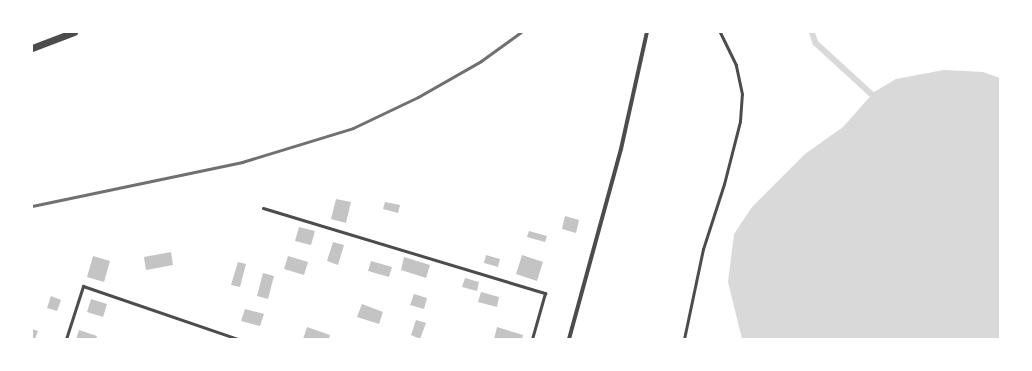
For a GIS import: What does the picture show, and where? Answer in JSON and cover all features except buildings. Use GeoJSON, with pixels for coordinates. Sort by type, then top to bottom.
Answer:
{"type":"FeatureCollection","features":[{"type":"Feature","properties":{"kind":"street"},"geometry":{"type":"LineString","coordinates":[[32,48],[74,32]]}},
{"type":"Feature","properties":{"kind":"street"},"geometry":{"type":"LineString","coordinates":[[569,339],[621,149],[648,32]]}},
{"type":"Feature","properties":{"kind":"lane"},"geometry":{"type":"LineString","coordinates":[[684,339],[703,249],[724,184],[740,121],[742,94],[736,65],[720,32]]}},
{"type":"Feature","properties":{"kind":"lane"},"geometry":{"type":"LineString","coordinates":[[263,208],[545,293],[532,339]]}},
{"type":"Feature","properties":{"kind":"lane"},"geometry":{"type":"LineString","coordinates":[[66,339],[83,286],[227,337],[238,339]]}},
{"type":"Feature","properties":{"kind":"shaded area"},"geometry":{"type":"Polygon","coordinates":[[[944,70],[983,72],[1000,78],[1000,339],[742,339],[728,282],[734,234],[752,207],[805,154],[843,127],[874,92],[896,79],[944,70]]]}},
{"type":"Feature","properties":{"kind":"waterway"},"geometry":{"type":"LineString","coordinates":[[812,32],[816,43],[876,98]]}},
{"type":"Feature","properties":{"kind":"railway"},"geometry":{"type":"LineString","coordinates":[[32,206],[242,162],[353,128],[418,97],[481,61],[521,32]]}}]}
